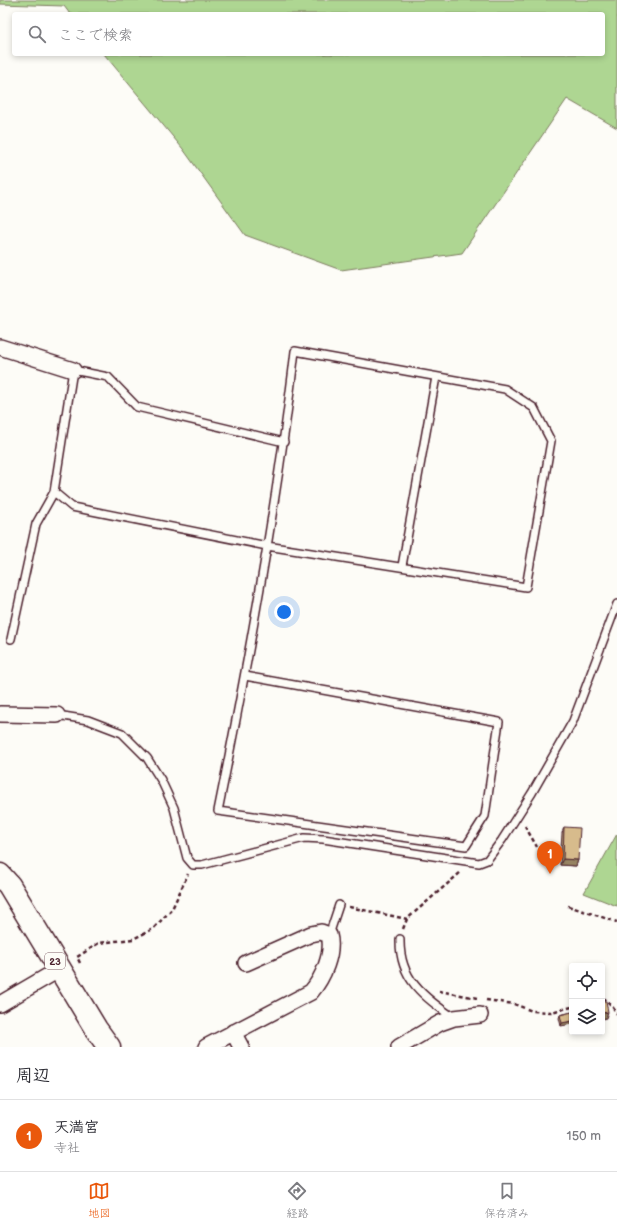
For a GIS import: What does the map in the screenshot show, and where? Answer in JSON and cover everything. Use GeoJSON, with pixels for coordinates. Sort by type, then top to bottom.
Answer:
{"type":"FeatureCollection","features":[{"type":"Feature","properties":{"kind":"main road","name":"23"},"geometry":{"type":"LineString","coordinates":[[0,875],[9,886],[96,1029],[109,1047]]}},
{"type":"Feature","properties":{"kind":"street"},"geometry":{"type":"LineString","coordinates":[[0,348],[73,370]]}},
{"type":"Feature","properties":{"kind":"street"},"geometry":{"type":"LineString","coordinates":[[0,714],[56,715]]}},
{"type":"Feature","properties":{"kind":"street"},"geometry":{"type":"LineString","coordinates":[[206,1047],[311,992],[318,984],[327,962],[332,944],[329,935],[321,932],[311,934],[246,963]]}},
{"type":"Feature","properties":{"kind":"street"},"geometry":{"type":"LineString","coordinates":[[0,1004],[60,969]]}},
{"type":"Feature","properties":{"kind":"street"},"geometry":{"type":"LineString","coordinates":[[399,1047],[440,1023],[454,1018],[480,1015]]}},
{"type":"Feature","properties":{"kind":"street"},"geometry":{"type":"LineString","coordinates":[[234,1032],[241,1047]]}},
{"type":"Feature","properties":{"kind":"lane"},"geometry":{"type":"LineString","coordinates":[[54,492],[72,507],[267,546],[402,566],[526,587],[551,441],[534,408],[505,389],[295,351],[284,442],[267,546],[245,676],[218,811],[466,846],[485,816],[500,722],[245,676]]}},
{"type":"Feature","properties":{"kind":"lane"},"geometry":{"type":"LineString","coordinates":[[11,639],[36,524],[54,492],[73,370],[108,377],[137,407],[284,442]]}},
{"type":"Feature","properties":{"kind":"lane"},"geometry":{"type":"LineString","coordinates":[[402,566],[436,377]]}},
{"type":"Feature","properties":{"kind":"lane"},"geometry":{"type":"LineString","coordinates":[[56,715],[88,720],[122,733],[147,758],[162,780],[174,808],[187,858],[193,865],[202,865],[304,838],[323,839],[471,864],[479,864],[486,860],[518,815],[573,721],[617,604]]}},
{"type":"Feature","properties":{"kind":"lane"},"geometry":{"type":"LineString","coordinates":[[329,935],[339,905]]}},
{"type":"Feature","properties":{"kind":"lane"},"geometry":{"type":"LineString","coordinates":[[400,939],[401,960],[405,972],[419,990],[454,1018]]}},
{"type":"Feature","properties":{"kind":"path"},"geometry":{"type":"LineString","coordinates":[[518,815],[537,847]]}},
{"type":"Feature","properties":{"kind":"path"},"geometry":{"type":"LineString","coordinates":[[400,939],[407,919],[471,864]]}},
{"type":"Feature","properties":{"kind":"path"},"geometry":{"type":"LineString","coordinates":[[84,970],[77,957],[99,943],[133,939],[153,929],[172,909],[193,865]]}},
{"type":"Feature","properties":{"kind":"path"},"geometry":{"type":"LineString","coordinates":[[339,905],[407,919]]}},
{"type":"Feature","properties":{"kind":"path"},"geometry":{"type":"LineString","coordinates":[[568,906],[617,922]]}},
{"type":"Feature","properties":{"kind":"path"},"geometry":{"type":"LineString","coordinates":[[433,990],[450,995],[514,1004],[532,1011],[551,1012],[569,1008]]}},
{"type":"Feature","properties":{"kind":"path"},"geometry":{"type":"LineString","coordinates":[[605,999],[617,1014]]}},
{"type":"Feature","properties":{"kind":"green space"},"geometry":{"type":"Polygon","coordinates":[[[0,0],[617,0],[617,128],[567,99],[462,253],[341,270],[245,235],[183,149],[106,56],[605,56],[605,12],[68,12],[64,6],[0,4],[0,0]]]}},
{"type":"Feature","properties":{"kind":"green space"},"geometry":{"type":"Polygon","coordinates":[[[617,834],[617,906],[584,893],[617,834]]]}},
{"type":"Feature","properties":{"kind":"building"},"geometry":{"type":"Polygon","coordinates":[[[564,827],[580,828],[578,860],[563,859],[564,827]]]}},
{"type":"Feature","properties":{"kind":"building"},"geometry":{"type":"Polygon","coordinates":[[[605,1001],[606,1001],[608,1012],[605,1012],[605,1001]]]}},
{"type":"Feature","properties":{"kind":"building"},"geometry":{"type":"Polygon","coordinates":[[[569,1013],[569,1022],[562,1023],[560,1015],[569,1013]]]}},
{"type":"Feature","properties":{"kind":"place","name":"天満宮"},"geometry":{"type":"Point","coordinates":[550,874]}}]}
